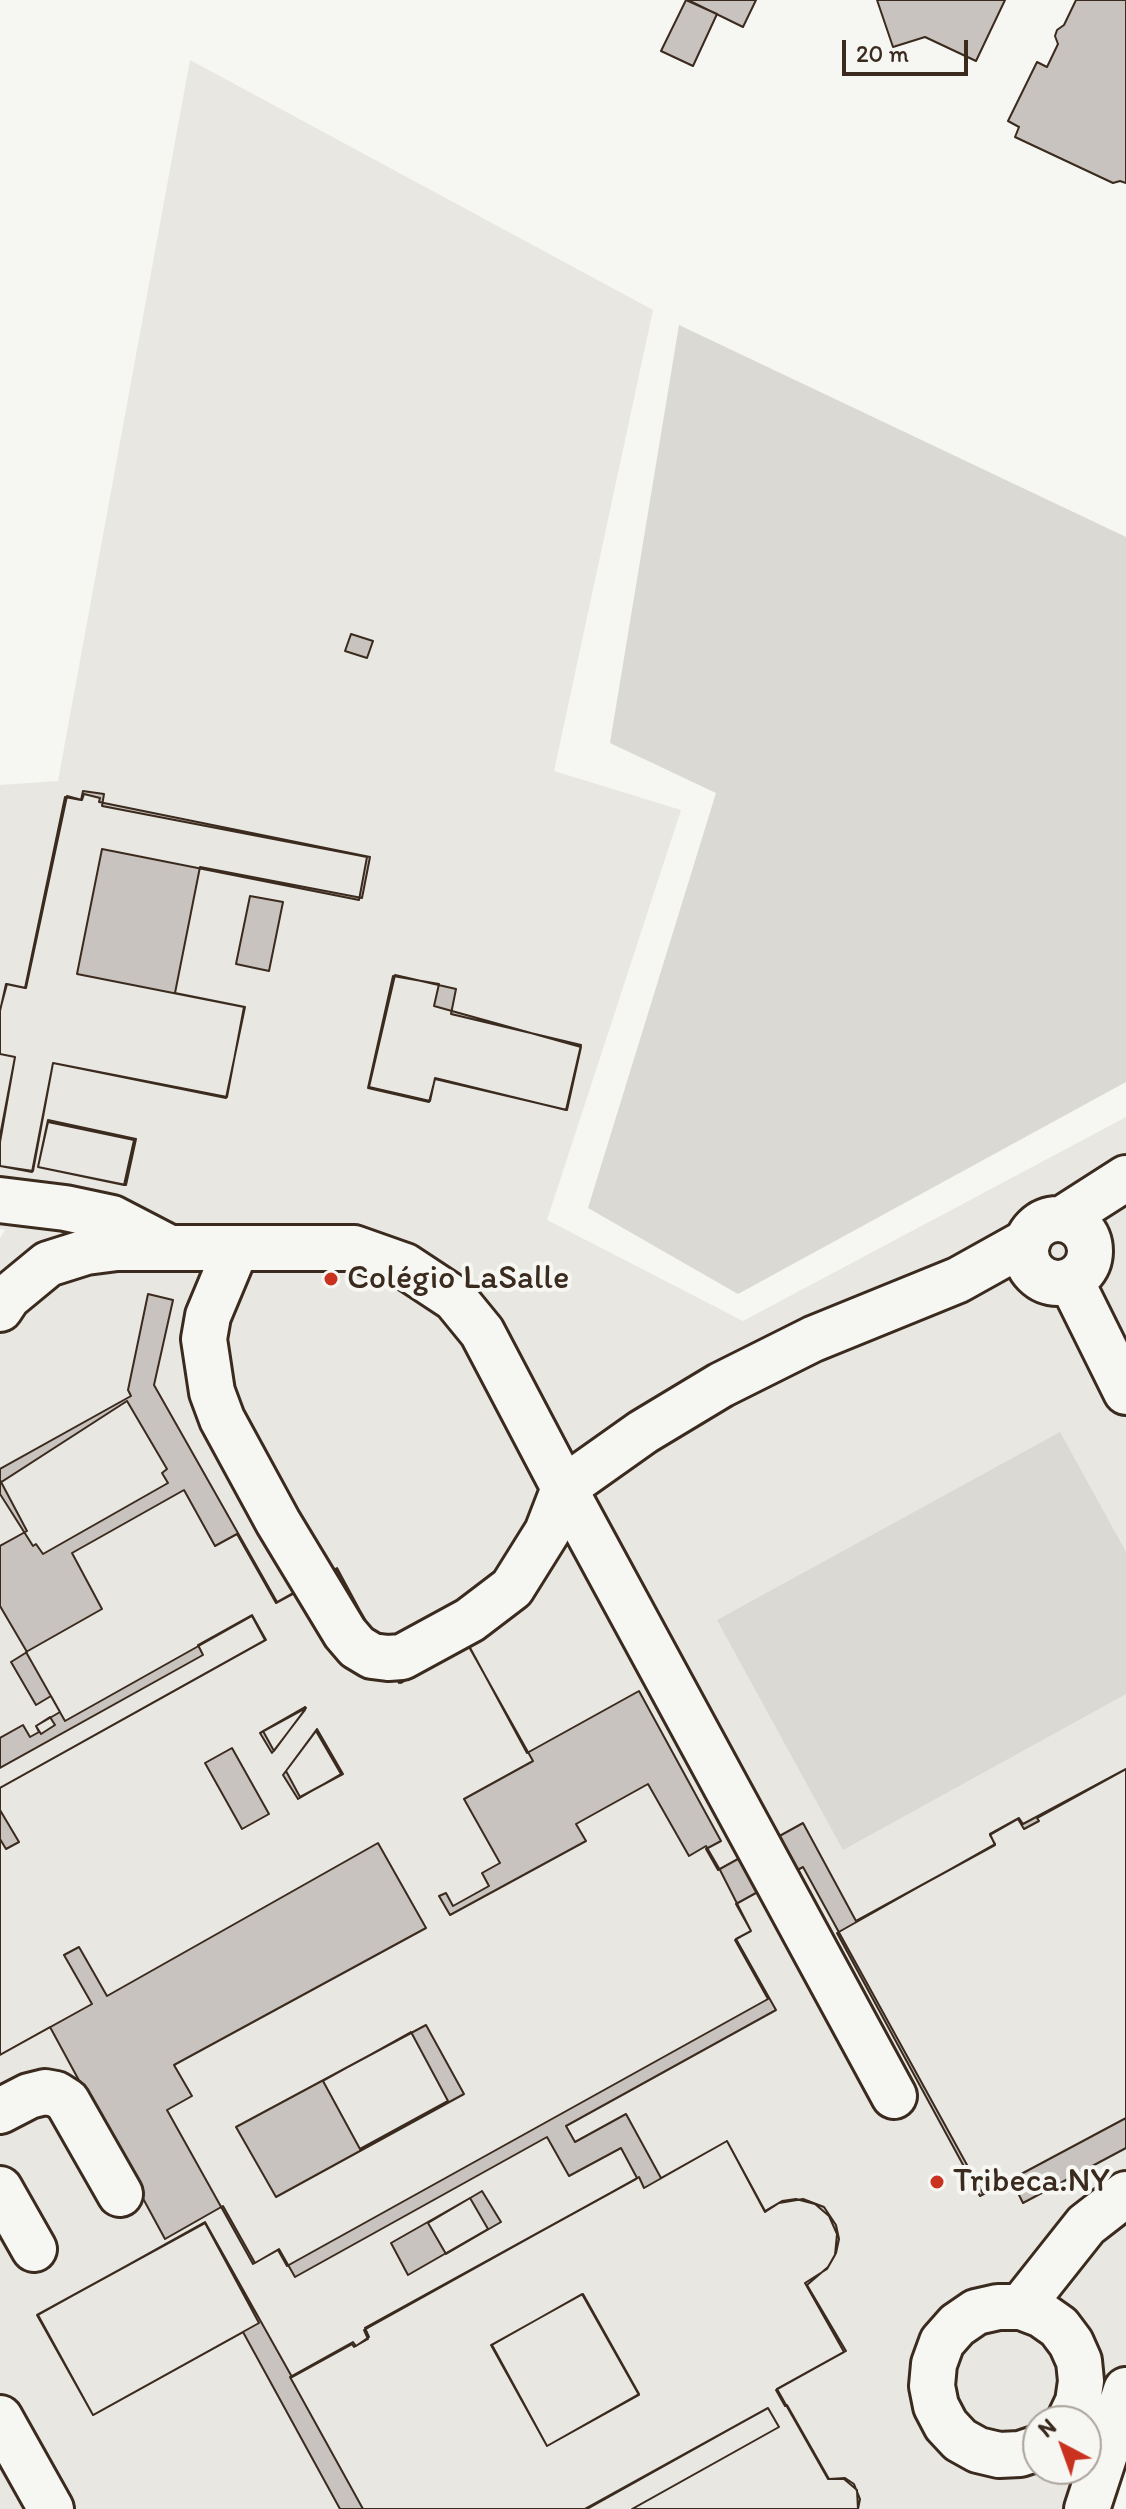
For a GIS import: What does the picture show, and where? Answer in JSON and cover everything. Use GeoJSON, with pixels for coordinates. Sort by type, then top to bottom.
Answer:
{"type":"FeatureCollection","features":[{"type":"Feature","properties":{"kind":"lane"},"geometry":{"type":"LineString","coordinates":[[1058,1253],[1126,1178]]}},
{"type":"Feature","properties":{"kind":"lane"},"geometry":{"type":"LineString","coordinates":[[236,1249],[208,1316],[204,1339],[212,1392],[222,1419],[278,1522],[345,1633],[357,1647],[372,1656],[402,1657],[470,1620],[512,1588],[547,1532],[564,1488],[643,1432],[721,1385],[813,1339],[958,1280],[1058,1253],[1126,1199]]}},
{"type":"Feature","properties":{"kind":"lane"},"geometry":{"type":"LineString","coordinates":[[0,1200],[65,1208],[112,1218],[169,1248]]}},
{"type":"Feature","properties":{"kind":"lane"},"geometry":{"type":"LineString","coordinates":[[0,1309],[8,1297],[48,1264],[86,1252],[117,1248],[354,1248],[405,1266],[455,1299],[482,1332],[894,2096]]}},
{"type":"Feature","properties":{"kind":"lane"},"geometry":{"type":"LineString","coordinates":[[1058,1253],[1126,1392]]}},
{"type":"Feature","properties":{"kind":"lane"},"geometry":{"type":"LineString","coordinates":[[0,2111],[29,2096],[45,2092],[67,2101],[120,2194]]}},
{"type":"Feature","properties":{"kind":"lane"},"geometry":{"type":"LineString","coordinates":[[0,2189],[34,2249]]}},
{"type":"Feature","properties":{"kind":"lane"},"geometry":{"type":"LineString","coordinates":[[1021,2307],[1086,2225],[1126,2194]]}},
{"type":"Feature","properties":{"kind":"lane"},"geometry":{"type":"LineString","coordinates":[[1022,2453],[999,2455],[978,2450],[960,2440],[946,2425],[936,2406],[932,2386],[934,2364],[942,2342],[957,2325],[976,2312],[998,2307],[1021,2307],[1051,2321],[1071,2343],[1079,2361],[1074,2405]]}},
{"type":"Feature","properties":{"kind":"lane"},"geometry":{"type":"LineString","coordinates":[[1078,2405],[1125,2393]]}},
{"type":"Feature","properties":{"kind":"lane"},"geometry":{"type":"LineString","coordinates":[[1087,2509],[1125,2393]]}},
{"type":"Feature","properties":{"kind":"lane"},"geometry":{"type":"LineString","coordinates":[[0,2418],[51,2509]]}},
{"type":"Feature","properties":{"kind":"shaded area","name":"Colégio LaSalle"},"geometry":{"type":"Polygon","coordinates":[[[190,60],[653,310],[554,771],[681,810],[547,1220],[743,1321],[1126,1117],[1126,2470],[1114,2509],[0,2509],[0,1238],[5,1230],[0,1229],[0,785],[58,781],[190,60]]]}},
{"type":"Feature","properties":{"kind":"shaded area"},"geometry":{"type":"Polygon","coordinates":[[[679,325],[1126,537],[1126,1082],[738,1294],[588,1208],[716,793],[610,743],[679,325]]]}},
{"type":"Feature","properties":{"kind":"shaded area"},"geometry":{"type":"Polygon","coordinates":[[[1060,1432],[1126,1552],[1126,1694],[843,1850],[717,1620],[1060,1432]]]}},
{"type":"Feature","properties":{"kind":"building"},"geometry":{"type":"Polygon","coordinates":[[[686,0],[717,14],[693,66],[661,51],[686,0]]]}},
{"type":"Feature","properties":{"kind":"building"},"geometry":{"type":"Polygon","coordinates":[[[688,0],[756,0],[743,27],[688,0]]]}},
{"type":"Feature","properties":{"kind":"building"},"geometry":{"type":"Polygon","coordinates":[[[877,0],[1005,0],[976,61],[925,37],[893,47],[877,0]]]}},
{"type":"Feature","properties":{"kind":"building"},"geometry":{"type":"Polygon","coordinates":[[[1076,0],[1126,0],[1126,183],[1113,183],[1015,137],[1019,127],[1008,121],[1037,62],[1047,67],[1058,44],[1055,36],[1057,30],[1064,25],[1076,0]]]}},
{"type":"Feature","properties":{"kind":"building"},"geometry":{"type":"Polygon","coordinates":[[[351,634],[373,641],[367,658],[345,651],[351,634]]]}},
{"type":"Feature","properties":{"kind":"building"},"geometry":{"type":"Polygon","coordinates":[[[83,791],[104,794],[102,806],[367,857],[359,900],[102,849],[77,974],[244,1007],[227,1097],[53,1063],[32,1172],[0,1166],[0,1136],[15,1057],[0,1054],[0,1011],[6,984],[25,988],[65,797],[81,800],[83,791]]]}},
{"type":"Feature","properties":{"kind":"building"},"geometry":{"type":"Polygon","coordinates":[[[84,794],[100,798],[99,802],[370,857],[362,898],[200,867],[175,993],[245,1007],[226,1098],[53,1063],[33,1171],[0,1166],[0,1142],[15,1057],[0,1054],[0,1010],[7,984],[26,988],[67,796],[82,800],[84,794]]]}},
{"type":"Feature","properties":{"kind":"building"},"geometry":{"type":"Polygon","coordinates":[[[250,896],[283,902],[269,971],[236,964],[250,896]]]}},
{"type":"Feature","properties":{"kind":"building"},"geometry":{"type":"Polygon","coordinates":[[[395,975],[456,989],[451,1014],[581,1045],[566,1110],[435,1078],[430,1101],[369,1087],[395,975]]]}},
{"type":"Feature","properties":{"kind":"building"},"geometry":{"type":"Polygon","coordinates":[[[393,976],[439,984],[434,1006],[581,1047],[567,1110],[435,1079],[429,1102],[368,1088],[393,976]]]}},
{"type":"Feature","properties":{"kind":"building"},"geometry":{"type":"Polygon","coordinates":[[[48,1120],[136,1139],[126,1185],[38,1167],[48,1120]]]}},
{"type":"Feature","properties":{"kind":"building"},"geometry":{"type":"Polygon","coordinates":[[[48,1122],[134,1140],[124,1185],[38,1167],[48,1122]]]}},
{"type":"Feature","properties":{"kind":"building"},"geometry":{"type":"Polygon","coordinates":[[[148,1294],[173,1300],[154,1385],[277,1602],[337,1568],[399,1683],[468,1644],[527,1753],[639,1691],[721,1841],[706,1849],[718,1870],[803,1823],[856,1921],[995,1845],[990,1834],[1019,1818],[1023,1824],[1126,1769],[1126,2148],[1023,2203],[1011,2179],[983,2194],[803,1867],[736,1904],[751,1931],[736,1939],[776,2010],[566,2126],[575,2142],[626,2114],[661,2178],[727,2141],[765,2211],[782,2201],[796,2199],[815,2204],[829,2216],[837,2234],[835,2255],[827,2269],[805,2283],[844,2352],[777,2389],[828,2479],[844,2479],[857,2490],[858,2509],[632,2509],[779,2427],[768,2408],[587,2509],[340,2509],[243,2332],[93,2415],[38,2315],[205,2222],[292,2377],[352,2344],[354,2347],[368,2339],[364,2330],[637,2178],[621,2148],[569,2176],[547,2137],[295,2277],[279,2249],[255,2263],[223,2206],[165,2239],[50,2027],[0,2055],[0,1788],[266,1640],[252,1615],[198,1645],[203,1655],[0,1768],[0,1738],[23,1725],[30,1737],[39,1732],[36,1726],[60,1712],[51,1696],[36,1705],[11,1662],[27,1652],[0,1606],[0,1546],[27,1531],[0,1480],[0,1469],[131,1396],[128,1390],[148,1294]],[[305,1707],[263,1731],[274,1751],[306,1708],[305,1707]],[[317,1729],[286,1771],[300,1797],[343,1774],[317,1729]],[[411,2032],[323,2081],[360,2149],[448,2101],[411,2032]],[[583,2294],[491,2345],[547,2446],[639,2394],[583,2294]]]}},
{"type":"Feature","properties":{"kind":"building"},"geometry":{"type":"Polygon","coordinates":[[[127,1401],[167,1469],[162,1473],[168,1483],[43,1554],[36,1544],[33,1546],[0,1494],[0,1483],[127,1401]]]}},
{"type":"Feature","properties":{"kind":"building"},"geometry":{"type":"Polygon","coordinates":[[[184,1490],[215,1546],[237,1534],[276,1603],[337,1570],[401,1683],[468,1645],[533,1761],[464,1799],[500,1863],[482,1873],[489,1886],[453,1906],[446,1893],[439,1896],[450,1915],[586,1841],[576,1824],[648,1784],[689,1856],[706,1846],[720,1870],[751,1931],[735,1940],[768,1999],[287,2266],[278,2250],[253,2264],[167,2110],[192,2096],[174,2065],[426,1928],[378,1843],[107,1996],[79,1947],[64,1955],[92,2004],[0,2055],[0,1839],[6,1849],[19,1842],[0,1810],[0,1788],[265,1640],[252,1616],[65,1721],[26,1652],[102,1609],[72,1553],[184,1490]],[[304,1709],[260,1733],[272,1753],[305,1710],[304,1709]],[[316,1731],[283,1775],[298,1799],[341,1774],[316,1731]],[[232,1748],[205,1763],[242,1829],[269,1814],[232,1748]],[[426,2025],[236,2127],[276,2197],[464,2094],[426,2025]]]}},
{"type":"Feature","properties":{"kind":"building"},"geometry":{"type":"Polygon","coordinates":[[[50,1717],[55,1725],[41,1734],[36,1726],[50,1717]]]}},
{"type":"Feature","properties":{"kind":"building"},"geometry":{"type":"Polygon","coordinates":[[[1126,1769],[1126,2118],[980,2196],[837,1933],[995,1844],[990,1835],[1018,1819],[1024,1829],[1039,1821],[1037,1818],[1126,1769]]]}},
{"type":"Feature","properties":{"kind":"building"},"geometry":{"type":"Polygon","coordinates":[[[727,2141],[765,2212],[779,2203],[803,2199],[824,2207],[836,2225],[839,2239],[836,2253],[828,2267],[807,2285],[846,2351],[776,2390],[829,2479],[845,2478],[854,2484],[860,2499],[858,2509],[632,2509],[779,2427],[768,2408],[585,2509],[363,2509],[290,2377],[353,2342],[356,2346],[369,2337],[365,2328],[639,2177],[644,2188],[727,2141]],[[582,2294],[492,2345],[547,2446],[639,2395],[582,2294]]]}},
{"type":"Feature","properties":{"kind":"building"},"geometry":{"type":"Polygon","coordinates":[[[482,2191],[501,2222],[446,2254],[428,2223],[482,2191]]]}},
{"type":"Feature","properties":{"kind":"building"},"geometry":{"type":"Polygon","coordinates":[[[470,2198],[488,2229],[408,2275],[391,2243],[470,2198]]]}},
{"type":"Feature","properties":{"kind":"building"},"geometry":{"type":"Polygon","coordinates":[[[205,2223],[259,2323],[93,2415],[37,2315],[205,2223]]]}},
{"type":"Feature","properties":{"kind":"place","name":"Colégio LaSalle"},"geometry":{"type":"Point","coordinates":[331,1279]}},
{"type":"Feature","properties":{"kind":"place","name":"Tribeca.NY"},"geometry":{"type":"Point","coordinates":[937,2182]}}]}
